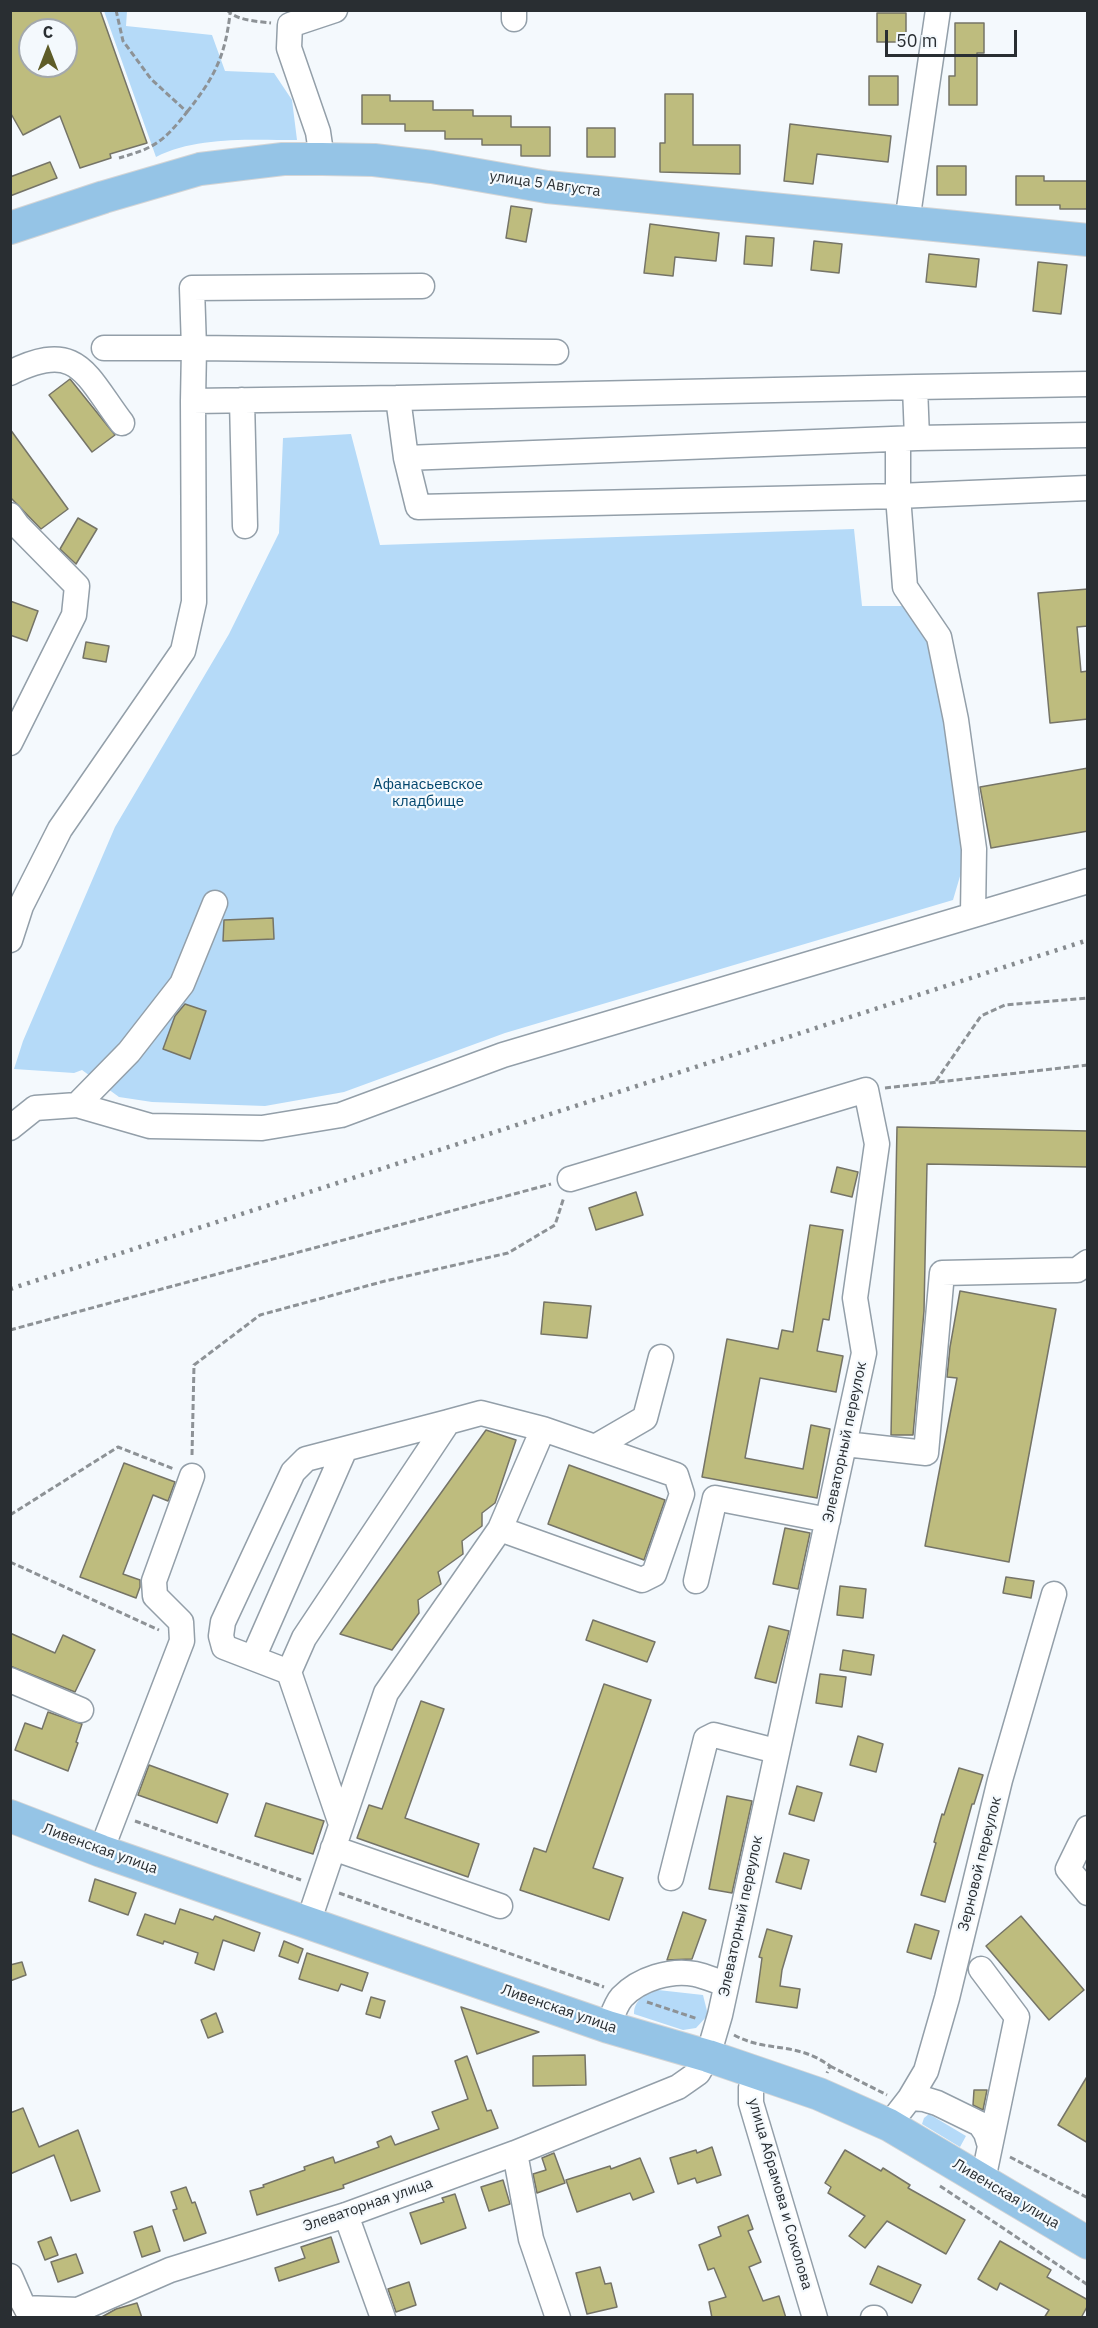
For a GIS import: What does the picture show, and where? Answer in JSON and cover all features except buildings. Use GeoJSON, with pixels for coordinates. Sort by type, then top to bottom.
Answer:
{"type":"FeatureCollection","features":[{"type":"Feature","properties":{"kind":"main road","name":"улица 5 Августа"},"geometry":{"type":"LineString","coordinates":[[10,228],[200,169],[283,159],[322,159],[374,160],[464,171],[547,187],[1088,240]]}},
{"type":"Feature","properties":{"kind":"main road","name":"Ливенская улица"},"geometry":{"type":"LineString","coordinates":[[10,1816],[101,1851],[609,2027],[755,2071],[824,2080],[889,2126],[1088,2243]]}},
{"type":"Feature","properties":{"kind":"street"},"geometry":{"type":"LineString","coordinates":[[322,159],[318,132],[289,48],[290,25],[335,10]]}},
{"type":"Feature","properties":{"kind":"street"},"geometry":{"type":"LineString","coordinates":[[908,222],[938,10]]}},
{"type":"Feature","properties":{"kind":"street"},"geometry":{"type":"LineString","coordinates":[[10,940],[21,906],[60,829],[183,651],[194,602],[192,288],[422,286]]}},
{"type":"Feature","properties":{"kind":"street"},"geometry":{"type":"LineString","coordinates":[[104,348],[556,352]]}},
{"type":"Feature","properties":{"kind":"street"},"geometry":{"type":"LineString","coordinates":[[10,373],[47,359],[67,359],[80,367],[122,423]]}},
{"type":"Feature","properties":{"kind":"street"},"geometry":{"type":"LineString","coordinates":[[193,401],[1088,384]]}},
{"type":"Feature","properties":{"kind":"street"},"geometry":{"type":"LineString","coordinates":[[915,387],[898,496],[905,587],[939,637],[956,720],[974,849],[974,914]]}},
{"type":"Feature","properties":{"kind":"street"},"geometry":{"type":"LineString","coordinates":[[398,398],[406,458],[418,507],[898,496],[1088,488]]}},
{"type":"Feature","properties":{"kind":"street"},"geometry":{"type":"LineString","coordinates":[[242,400],[245,526]]}},
{"type":"Feature","properties":{"kind":"street"},"geometry":{"type":"LineString","coordinates":[[406,458],[907,438],[1088,435]]}},
{"type":"Feature","properties":{"kind":"street"},"geometry":{"type":"LineString","coordinates":[[10,515],[77,586],[74,615],[10,743]]}},
{"type":"Feature","properties":{"kind":"street"},"geometry":{"type":"LineString","coordinates":[[10,1128],[35,1108],[77,1105],[150,1125],[262,1128],[341,1115],[503,1055],[1088,881]]}},
{"type":"Feature","properties":{"kind":"street"},"geometry":{"type":"LineString","coordinates":[[77,1105],[129,1052],[182,984],[215,903]]}},
{"type":"Feature","properties":{"kind":"street"},"geometry":{"type":"LineString","coordinates":[[570,1179],[866,1090]]}},
{"type":"Feature","properties":{"kind":"street","name":"Элеваторный переулок"},"geometry":{"type":"LineString","coordinates":[[708,2056],[717,2025],[864,1353],[855,1298],[877,1144],[866,1090]]}},
{"type":"Feature","properties":{"kind":"street"},"geometry":{"type":"LineString","coordinates":[[845,1444],[926,1453],[942,1273],[1077,1270],[1088,1262]]}},
{"type":"Feature","properties":{"kind":"street"},"geometry":{"type":"LineString","coordinates":[[595,1447],[645,1418],[661,1357]]}},
{"type":"Feature","properties":{"kind":"street"},"geometry":{"type":"LineString","coordinates":[[289,1672],[224,1647],[221,1636],[223,1622],[293,1472],[306,1459],[481,1413],[543,1429],[676,1475],[682,1494],[654,1574],[642,1580],[500,1529]]}},
{"type":"Feature","properties":{"kind":"street"},"geometry":{"type":"LineString","coordinates":[[340,1824],[289,1672],[304,1638],[448,1422]]}},
{"type":"Feature","properties":{"kind":"street"},"geometry":{"type":"LineString","coordinates":[[308,1923],[386,1693],[500,1529],[543,1429]]}},
{"type":"Feature","properties":{"kind":"street"},"geometry":{"type":"LineString","coordinates":[[253,1658],[345,1449]]}},
{"type":"Feature","properties":{"kind":"street"},"geometry":{"type":"LineString","coordinates":[[101,1851],[182,1641],[181,1622],[155,1596],[154,1581],[192,1476]]}},
{"type":"Feature","properties":{"kind":"street"},"geometry":{"type":"LineString","coordinates":[[696,1581],[716,1498],[828,1520]]}},
{"type":"Feature","properties":{"kind":"street","name":"Зерновой переулок"},"geometry":{"type":"LineString","coordinates":[[889,2126],[926,2071],[947,1998],[1000,1780],[1054,1594]]}},
{"type":"Feature","properties":{"kind":"street"},"geometry":{"type":"LineString","coordinates":[[10,1680],[81,1710]]}},
{"type":"Feature","properties":{"kind":"street"},"geometry":{"type":"LineString","coordinates":[[671,1878],[706,1739],[714,1735],[776,1751]]}},
{"type":"Feature","properties":{"kind":"street"},"geometry":{"type":"LineString","coordinates":[[1088,1828],[1068,1869],[1088,1893]]}},
{"type":"Feature","properties":{"kind":"street"},"geometry":{"type":"LineString","coordinates":[[333,1848],[500,1906]]}},
{"type":"Feature","properties":{"kind":"street"},"geometry":{"type":"LineString","coordinates":[[981,1969],[1017,2017],[983,2180]]}},
{"type":"Feature","properties":{"kind":"street"},"geometry":{"type":"LineString","coordinates":[[609,2027],[616,2008],[625,1995],[638,1985],[658,1976],[675,1973],[693,1974],[726,1984]]}},
{"type":"Feature","properties":{"kind":"street","name":"Элеваторная улица"},"geometry":{"type":"LineString","coordinates":[[17,2307],[80,2314],[170,2270],[345,2215],[515,2153],[678,2087],[698,2073],[708,2056]]}},
{"type":"Feature","properties":{"kind":"street","name":"улица Абрамова и Соколова"},"geometry":{"type":"LineString","coordinates":[[755,2071],[751,2088],[752,2103],[815,2318]]}},
{"type":"Feature","properties":{"kind":"street"},"geometry":{"type":"LineString","coordinates":[[910,2098],[924,2098],[980,2124],[990,2146]]}},
{"type":"Feature","properties":{"kind":"street"},"geometry":{"type":"LineString","coordinates":[[515,2153],[531,2239],[558,2318]]}},
{"type":"Feature","properties":{"kind":"street"},"geometry":{"type":"LineString","coordinates":[[345,2215],[383,2318]]}},
{"type":"Feature","properties":{"kind":"street"},"geometry":{"type":"LineString","coordinates":[[10,2277],[17,2307]]}},
{"type":"Feature","properties":{"kind":"path"},"geometry":{"type":"LineString","coordinates":[[116,10],[123,41],[151,79],[187,112]]}},
{"type":"Feature","properties":{"kind":"path"},"geometry":{"type":"LineString","coordinates":[[119,158],[146,150],[167,136],[205,89],[225,50],[229,12],[244,19],[290,25]]}},
{"type":"Feature","properties":{"kind":"path"},"geometry":{"type":"LineString","coordinates":[[936,1081],[981,1016],[1005,1005],[1088,998]]}},
{"type":"Feature","properties":{"kind":"path"},"geometry":{"type":"LineString","coordinates":[[866,1090],[1088,1065]]}},
{"type":"Feature","properties":{"kind":"path"},"geometry":{"type":"LineString","coordinates":[[10,1330],[570,1179]]}},
{"type":"Feature","properties":{"kind":"path"},"geometry":{"type":"LineString","coordinates":[[10,1515],[118,1447],[192,1476],[194,1365],[260,1316],[385,1281],[508,1253],[555,1225],[570,1179]]}},
{"type":"Feature","properties":{"kind":"path"},"geometry":{"type":"LineString","coordinates":[[10,1562],[182,1641]]}},
{"type":"Feature","properties":{"kind":"path"},"geometry":{"type":"LineString","coordinates":[[115,1814],[625,1995],[717,2025],[748,2043],[797,2049],[816,2056],[824,2080],[892,2097],[910,2098]]}},
{"type":"Feature","properties":{"kind":"path"},"geometry":{"type":"LineString","coordinates":[[990,2146],[1088,2198]]}},
{"type":"Feature","properties":{"kind":"path"},"geometry":{"type":"LineString","coordinates":[[935,2182],[1088,2284]]}},
{"type":"Feature","properties":{"kind":"green space"},"geometry":{"type":"Polygon","coordinates":[[[104,11],[127,11],[126,26],[212,35],[225,71],[274,73],[292,100],[297,140],[206,142],[172,150],[156,157],[104,11]]]}},
{"type":"Feature","properties":{"kind":"green space","name":"Афанасьевское кладбище"},"geometry":{"type":"Polygon","coordinates":[[[351,434],[380,545],[854,529],[862,606],[911,606],[934,641],[966,856],[953,900],[505,1033],[344,1092],[265,1106],[152,1102],[119,1097],[82,1070],[74,1073],[14,1069],[23,1041],[115,827],[229,634],[279,533],[283,438],[351,434]]]}},
{"type":"Feature","properties":{"kind":"green space"},"geometry":{"type":"Polygon","coordinates":[[[658,1990],[703,1995],[708,2015],[696,2028],[683,2030],[634,2014],[638,2001],[658,1990]]]}},
{"type":"Feature","properties":{"kind":"green space"},"geometry":{"type":"Polygon","coordinates":[[[929,2114],[966,2136],[960,2147],[922,2124],[924,2118],[929,2114]]]}},
{"type":"Feature","properties":{"kind":"tram line"},"geometry":{"type":"LineString","coordinates":[[10,2305],[17,2318]]}},
{"type":"Feature","properties":{"kind":"railway"},"geometry":{"type":"LineString","coordinates":[[10,1289],[1088,940]]}}]}
